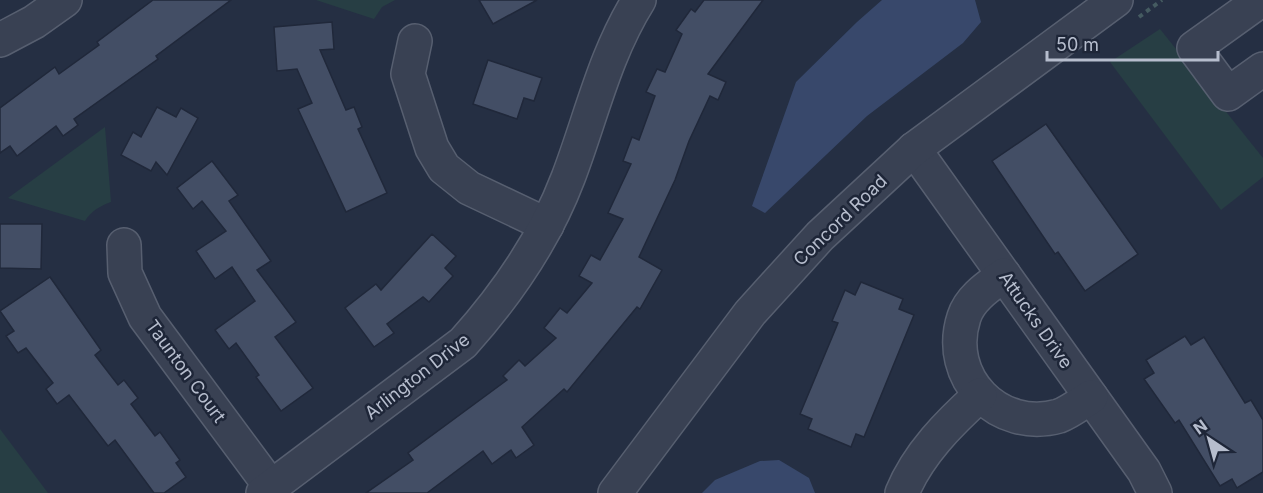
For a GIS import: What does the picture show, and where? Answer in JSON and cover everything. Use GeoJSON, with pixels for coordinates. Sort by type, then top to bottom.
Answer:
{"type":"FeatureCollection","features":[{"type":"Feature","properties":{"kind":"street"},"geometry":{"type":"LineString","coordinates":[[0,40],[34,22],[65,0]]}},
{"type":"Feature","properties":{"kind":"street","name":"Arlington Drive"},"geometry":{"type":"LineString","coordinates":[[267,490],[463,343],[513,283],[547,225],[568,179],[613,49],[639,0]]}},
{"type":"Feature","properties":{"kind":"street"},"geometry":{"type":"LineString","coordinates":[[1261,0],[1194,48],[1228,94],[1263,69]]}},
{"type":"Feature","properties":{"kind":"street","name":"Concord Road"},"geometry":{"type":"LineString","coordinates":[[615,493],[750,313],[820,236],[914,149],[1125,10]]}},
{"type":"Feature","properties":{"kind":"street"},"geometry":{"type":"LineString","coordinates":[[415,41],[408,74],[432,148],[444,168],[469,188],[547,225]]}},
{"type":"Feature","properties":{"kind":"street","name":"Attucks Drive"},"geometry":{"type":"LineString","coordinates":[[914,149],[1144,471],[1155,493]]}},
{"type":"Feature","properties":{"kind":"street","name":"Taunton Court"},"geometry":{"type":"LineString","coordinates":[[124,245],[125,273],[146,317],[267,490]]}},
{"type":"Feature","properties":{"kind":"street"},"geometry":{"type":"LineString","coordinates":[[1004,275],[981,292],[964,317],[960,340],[967,378],[980,395],[1001,412],[1029,419],[1060,415],[1091,397]]}},
{"type":"Feature","properties":{"kind":"street"},"geometry":{"type":"LineString","coordinates":[[902,493],[910,474],[927,450],[980,395]]}},
{"type":"Feature","properties":{"kind":"path"},"geometry":{"type":"LineString","coordinates":[[1125,10],[1162,0]]}},
{"type":"Feature","properties":{"kind":"green space"},"geometry":{"type":"Polygon","coordinates":[[[316,0],[395,0],[382,7],[374,19],[316,0]]]}},
{"type":"Feature","properties":{"kind":"green space"},"geometry":{"type":"Polygon","coordinates":[[[1160,29],[1263,158],[1263,177],[1221,210],[1110,62],[1160,29]]]}},
{"type":"Feature","properties":{"kind":"green space"},"geometry":{"type":"Polygon","coordinates":[[[105,127],[111,202],[96,209],[85,221],[8,198],[105,127]]]}},
{"type":"Feature","properties":{"kind":"green space"},"geometry":{"type":"Polygon","coordinates":[[[0,429],[48,493],[0,493],[0,429]]]}},
{"type":"Feature","properties":{"kind":"water"},"geometry":{"type":"Polygon","coordinates":[[[882,0],[975,0],[981,22],[963,43],[867,116],[765,213],[752,206],[796,82],[882,0]]]}},
{"type":"Feature","properties":{"kind":"water"},"geometry":{"type":"Polygon","coordinates":[[[779,460],[809,478],[815,493],[702,493],[715,480],[760,461],[779,460]]]}},
{"type":"Feature","properties":{"kind":"building"},"geometry":{"type":"Polygon","coordinates":[[[153,0],[231,0],[156,56],[158,59],[74,119],[78,125],[63,136],[56,126],[17,156],[10,146],[0,153],[0,108],[55,67],[59,74],[99,45],[97,42],[153,0]]]}},
{"type":"Feature","properties":{"kind":"building"},"geometry":{"type":"Polygon","coordinates":[[[479,0],[537,0],[493,24],[479,0]]]}},
{"type":"Feature","properties":{"kind":"building"},"geometry":{"type":"Polygon","coordinates":[[[704,0],[763,0],[708,74],[726,82],[718,100],[710,96],[689,141],[675,180],[639,257],[662,270],[640,309],[637,307],[567,392],[564,389],[522,427],[534,445],[516,458],[511,450],[492,464],[483,451],[427,493],[366,493],[413,460],[408,453],[507,380],[503,376],[519,360],[525,366],[556,338],[544,328],[560,308],[567,313],[592,283],[579,276],[591,255],[600,260],[623,219],[608,213],[631,164],[623,161],[632,137],[639,140],[655,96],[646,92],[657,69],[665,72],[682,34],[676,30],[691,9],[695,12],[704,0]]]}},
{"type":"Feature","properties":{"kind":"building"},"geometry":{"type":"Polygon","coordinates":[[[332,22],[334,49],[320,50],[346,110],[354,107],[362,127],[358,129],[387,193],[346,212],[298,109],[312,103],[297,69],[277,71],[274,27],[332,22]]]}},
{"type":"Feature","properties":{"kind":"building"},"geometry":{"type":"Polygon","coordinates":[[[488,60],[542,78],[534,101],[524,98],[517,119],[473,104],[488,60]]]}},
{"type":"Feature","properties":{"kind":"building"},"geometry":{"type":"Polygon","coordinates":[[[157,107],[176,117],[181,108],[198,118],[167,175],[156,162],[151,171],[121,155],[133,132],[141,137],[157,107]]]}},
{"type":"Feature","properties":{"kind":"building"},"geometry":{"type":"Polygon","coordinates":[[[1046,124],[1138,254],[1085,291],[1058,252],[1055,254],[992,161],[1046,124]]]}},
{"type":"Feature","properties":{"kind":"building"},"geometry":{"type":"Polygon","coordinates":[[[212,161],[238,195],[229,201],[271,261],[257,270],[296,322],[275,337],[313,388],[281,411],[256,377],[259,375],[236,343],[229,349],[215,330],[255,301],[232,267],[215,279],[196,251],[226,231],[202,201],[193,209],[177,188],[212,161]]]}},
{"type":"Feature","properties":{"kind":"building"},"geometry":{"type":"Polygon","coordinates":[[[0,224],[42,224],[41,269],[0,268],[0,224]]]}},
{"type":"Feature","properties":{"kind":"building"},"geometry":{"type":"Polygon","coordinates":[[[432,234],[456,256],[445,268],[453,276],[429,302],[423,297],[387,324],[394,333],[374,347],[345,308],[376,284],[381,290],[432,234]]]}},
{"type":"Feature","properties":{"kind":"building"},"geometry":{"type":"Polygon","coordinates":[[[50,277],[101,350],[95,355],[118,385],[124,380],[138,398],[131,404],[155,436],[160,432],[180,460],[176,463],[186,477],[164,493],[154,493],[115,440],[108,446],[69,395],[57,404],[46,389],[53,383],[26,348],[18,353],[6,336],[14,331],[0,311],[50,277]]]}},
{"type":"Feature","properties":{"kind":"building"},"geometry":{"type":"Polygon","coordinates":[[[861,282],[903,299],[899,309],[914,315],[864,437],[856,434],[851,447],[808,429],[812,419],[800,414],[838,323],[832,321],[845,290],[855,295],[861,282]]]}},
{"type":"Feature","properties":{"kind":"building"},"geometry":{"type":"Polygon","coordinates":[[[1185,336],[1191,345],[1204,337],[1245,403],[1251,400],[1263,420],[1263,472],[1237,488],[1232,479],[1220,486],[1179,420],[1175,423],[1144,379],[1154,373],[1146,360],[1185,336]]]}}]}
